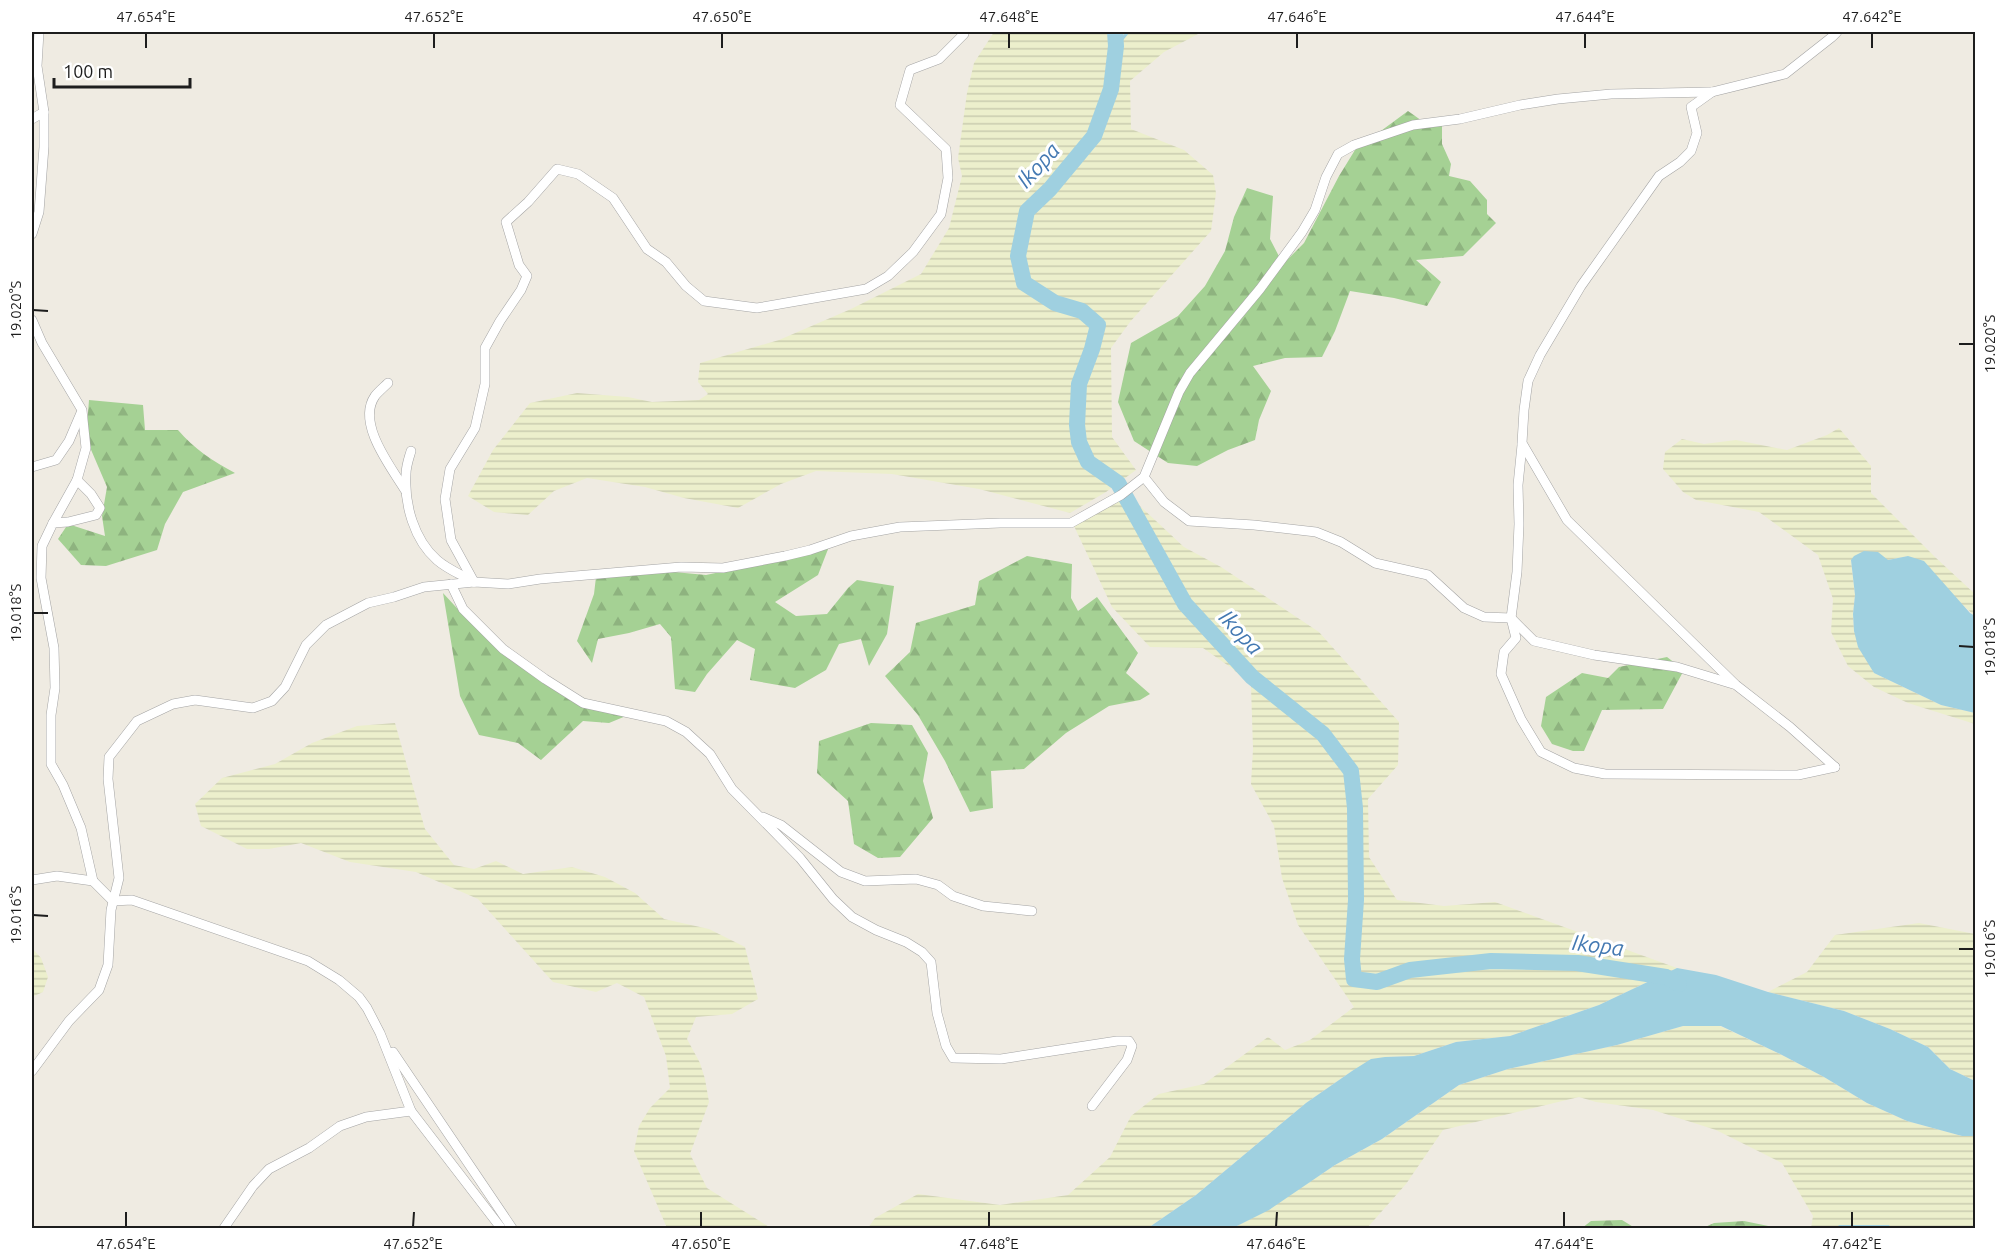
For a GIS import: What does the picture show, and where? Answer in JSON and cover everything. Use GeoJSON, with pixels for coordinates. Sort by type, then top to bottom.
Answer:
{"type":"FeatureCollection","features":[{"type":"Feature","properties":{"kind":"street"},"geometry":{"type":"LineString","coordinates":[[32,234],[39,212],[44,147],[44,112],[37,66],[39,32]]}},
{"type":"Feature","properties":{"kind":"street"},"geometry":{"type":"LineString","coordinates":[[474,582],[451,540],[445,499],[450,469],[475,428],[485,384],[485,348],[500,321],[514,303],[527,276],[519,265],[506,222],[557,169],[578,174],[613,198],[646,249],[666,262],[686,286],[704,301],[757,308],[866,289],[888,276],[913,252],[941,214],[948,178],[946,149],[900,105],[910,70],[939,59],[964,32]]}},
{"type":"Feature","properties":{"kind":"street"},"geometry":{"type":"LineString","coordinates":[[32,1071],[69,1021],[99,990],[108,965],[113,901],[119,878],[108,778],[109,757],[137,721],[173,705],[195,700],[253,708],[272,701],[285,687],[306,645],[326,625],[368,603],[424,586],[474,582],[508,584],[540,579],[681,567],[723,568],[794,554],[851,536],[900,527],[1071,523],[1121,495],[1144,477],[1179,392],[1190,373],[1260,289],[1302,232],[1315,210],[1326,177],[1338,154],[1354,145],[1413,125],[1460,119],[1520,105],[1611,94],[1712,92],[1785,74],[1837,32]]}},
{"type":"Feature","properties":{"kind":"street"},"geometry":{"type":"LineString","coordinates":[[1522,443],[1567,520],[1736,685],[1790,727],[1835,767],[1798,775],[1605,774],[1574,768],[1541,752],[1521,719],[1501,674],[1504,652],[1516,638],[1511,618],[1519,536],[1518,485],[1524,410],[1528,381],[1540,354],[1581,286],[1659,176],[1680,162],[1691,151],[1697,133],[1691,108],[1712,92]]}},
{"type":"Feature","properties":{"kind":"street"},"geometry":{"type":"LineString","coordinates":[[32,119],[44,112]]}},
{"type":"Feature","properties":{"kind":"street"},"geometry":{"type":"LineString","coordinates":[[32,320],[42,343],[82,410],[86,448],[77,480],[42,546],[41,578],[54,648],[55,688],[51,715],[51,764],[63,785],[81,828],[93,881],[113,901],[132,900],[308,961],[339,980],[360,997],[380,1033],[411,1111],[501,1228]]}},
{"type":"Feature","properties":{"kind":"street"},"geometry":{"type":"LineString","coordinates":[[388,383],[374,397],[369,411],[369,424],[380,449],[406,492]]}},
{"type":"Feature","properties":{"kind":"street"},"geometry":{"type":"LineString","coordinates":[[32,467],[56,460],[69,441],[82,410]]}},
{"type":"Feature","properties":{"kind":"street"},"geometry":{"type":"LineString","coordinates":[[411,451],[406,471],[406,492],[416,530],[425,547],[439,562],[474,582]]}},
{"type":"Feature","properties":{"kind":"street"},"geometry":{"type":"LineString","coordinates":[[1144,477],[1164,502],[1189,521],[1316,532],[1341,542],[1375,563],[1428,575],[1464,608],[1484,616],[1511,618],[1534,641],[1593,655],[1677,667],[1736,685]]}},
{"type":"Feature","properties":{"kind":"street"},"geometry":{"type":"LineString","coordinates":[[53,523],[96,515],[100,508],[77,480]]}},
{"type":"Feature","properties":{"kind":"street"},"geometry":{"type":"LineString","coordinates":[[451,584],[463,609],[479,626],[503,649],[544,679],[583,703],[666,721],[686,732],[710,754],[732,789],[800,858],[833,899],[852,917],[922,952],[931,962],[937,1014],[946,1046],[953,1058],[1001,1059],[1129,1041],[1132,1046],[1127,1060],[1092,1106]]}},
{"type":"Feature","properties":{"kind":"street"},"geometry":{"type":"LineString","coordinates":[[756,813],[781,825],[841,872],[865,881],[916,879],[938,885],[953,896],[983,906],[1032,911]]}},
{"type":"Feature","properties":{"kind":"street"},"geometry":{"type":"LineString","coordinates":[[32,880],[57,876],[93,881]]}},
{"type":"Feature","properties":{"kind":"street"},"geometry":{"type":"LineString","coordinates":[[380,1033],[512,1228]]}},
{"type":"Feature","properties":{"kind":"street"},"geometry":{"type":"LineString","coordinates":[[224,1228],[253,1186],[269,1169],[309,1148],[340,1126],[366,1117],[411,1111]]}},
{"type":"Feature","properties":{"kind":"green space"},"geometry":{"type":"Polygon","coordinates":[[[994,32],[1202,32],[1164,52],[1130,81],[1131,129],[1184,150],[1213,175],[1216,193],[1211,231],[1130,322],[1111,348],[1112,437],[1136,470],[1106,492],[1070,513],[979,489],[892,474],[816,471],[781,484],[738,508],[684,498],[645,487],[587,478],[554,491],[528,515],[494,512],[468,496],[493,450],[530,403],[577,393],[628,397],[652,402],[699,400],[708,394],[698,382],[700,363],[779,340],[851,309],[921,274],[949,228],[962,176],[958,158],[967,93],[974,63],[994,32]]]}},
{"type":"Feature","properties":{"kind":"green space"},"geometry":{"type":"Polygon","coordinates":[[[1408,111],[1425,123],[1442,126],[1442,144],[1451,164],[1449,176],[1470,181],[1487,200],[1487,214],[1496,223],[1463,256],[1416,260],[1441,282],[1427,306],[1350,291],[1335,331],[1322,357],[1285,358],[1253,366],[1271,391],[1259,420],[1255,440],[1228,450],[1197,466],[1168,463],[1134,441],[1118,402],[1131,343],[1178,316],[1205,286],[1225,251],[1234,217],[1247,188],[1273,196],[1270,239],[1283,264],[1304,243],[1355,150],[1408,111]]]}},
{"type":"Feature","properties":{"kind":"green space"},"geometry":{"type":"Polygon","coordinates":[[[89,400],[143,405],[145,430],[178,430],[204,454],[235,473],[183,492],[165,524],[157,550],[106,566],[81,565],[58,539],[68,524],[105,536],[102,516],[107,487],[86,438],[89,400]]]}},
{"type":"Feature","properties":{"kind":"green space"},"geometry":{"type":"Polygon","coordinates":[[[1839,428],[1871,466],[1871,493],[1975,594],[1975,616],[1908,556],[1888,560],[1851,560],[1855,595],[1854,631],[1874,673],[1941,705],[1975,713],[1975,724],[1908,703],[1874,687],[1848,666],[1831,632],[1833,599],[1818,555],[1759,512],[1696,500],[1683,492],[1663,469],[1665,452],[1682,439],[1704,444],[1736,440],[1787,450],[1839,428]]]}},
{"type":"Feature","properties":{"kind":"green space"},"geometry":{"type":"Polygon","coordinates":[[[1127,494],[1184,547],[1221,567],[1319,632],[1399,722],[1398,765],[1368,799],[1369,857],[1397,900],[1444,906],[1495,902],[1677,968],[1599,1005],[1510,1036],[1456,1042],[1414,1056],[1385,1057],[1352,1071],[1306,1103],[1196,1195],[1148,1228],[868,1228],[875,1218],[918,1194],[1000,1205],[1068,1195],[1110,1157],[1131,1116],[1159,1094],[1204,1084],[1268,1037],[1285,1050],[1310,1040],[1354,1007],[1298,925],[1282,878],[1274,826],[1251,784],[1253,749],[1251,686],[1233,669],[1203,648],[1150,647],[1112,607],[1074,526],[1127,494]]]}},
{"type":"Feature","properties":{"kind":"green space"},"geometry":{"type":"Polygon","coordinates":[[[830,544],[818,575],[775,602],[796,616],[827,614],[857,580],[894,586],[887,634],[869,666],[861,639],[839,644],[826,670],[795,688],[750,680],[755,649],[737,640],[707,674],[695,692],[675,689],[671,637],[660,624],[598,639],[592,663],[577,641],[594,594],[596,577],[663,571],[706,575],[763,563],[830,544]]]}},
{"type":"Feature","properties":{"kind":"green space"},"geometry":{"type":"Polygon","coordinates":[[[1027,556],[1072,564],[1071,598],[1078,611],[1097,597],[1138,653],[1126,673],[1150,694],[1140,700],[1109,706],[1066,733],[1024,769],[991,771],[993,808],[970,812],[945,761],[918,715],[885,676],[910,652],[916,623],[975,605],[979,581],[1027,556]]]}},
{"type":"Feature","properties":{"kind":"green space"},"geometry":{"type":"Polygon","coordinates":[[[443,593],[466,618],[565,690],[626,716],[609,723],[583,721],[541,760],[518,743],[479,735],[460,696],[443,593]]]}},
{"type":"Feature","properties":{"kind":"green space"},"geometry":{"type":"Polygon","coordinates":[[[1667,657],[1684,670],[1663,709],[1602,710],[1584,751],[1573,751],[1552,744],[1541,726],[1546,697],[1582,673],[1608,678],[1619,667],[1667,657]]]}},
{"type":"Feature","properties":{"kind":"green space"},"geometry":{"type":"Polygon","coordinates":[[[395,723],[425,829],[454,865],[474,869],[496,861],[523,874],[572,867],[605,877],[635,893],[664,919],[709,929],[745,947],[758,999],[732,1014],[696,1017],[687,1039],[700,1063],[709,1102],[690,1154],[707,1188],[771,1228],[667,1228],[634,1151],[639,1126],[650,1108],[670,1088],[666,1056],[644,997],[617,983],[596,992],[553,982],[478,899],[416,872],[350,862],[301,843],[269,849],[247,849],[201,826],[195,804],[222,778],[275,764],[312,743],[357,726],[395,723]]]}},
{"type":"Feature","properties":{"kind":"green space"},"geometry":{"type":"Polygon","coordinates":[[[871,723],[912,725],[928,753],[923,781],[933,818],[900,857],[878,858],[854,844],[848,801],[817,773],[819,741],[871,723]]]}},
{"type":"Feature","properties":{"kind":"green space"},"geometry":{"type":"Polygon","coordinates":[[[1919,923],[1975,934],[1975,1081],[1950,1069],[1928,1047],[1890,1029],[1844,1011],[1768,992],[1807,972],[1835,935],[1919,923]]]}},
{"type":"Feature","properties":{"kind":"green space"},"geometry":{"type":"Polygon","coordinates":[[[32,948],[41,958],[48,977],[43,992],[32,997],[32,948]]]}},
{"type":"Feature","properties":{"kind":"green space"},"geometry":{"type":"Polygon","coordinates":[[[1683,1026],[1720,1026],[1782,1055],[1867,1103],[1907,1121],[1962,1136],[1975,1136],[1975,1228],[1891,1228],[1888,1225],[1840,1225],[1837,1228],[1811,1228],[1813,1216],[1782,1163],[1716,1130],[1653,1110],[1596,1102],[1579,1097],[1443,1130],[1406,1184],[1367,1228],[1233,1228],[1269,1209],[1335,1165],[1382,1139],[1459,1085],[1508,1069],[1617,1045],[1683,1026]]]}},
{"type":"Feature","properties":{"kind":"green space"},"geometry":{"type":"Polygon","coordinates":[[[1622,1220],[1635,1228],[1582,1228],[1591,1221],[1622,1220]]]}},
{"type":"Feature","properties":{"kind":"green space"},"geometry":{"type":"Polygon","coordinates":[[[1744,1221],[1778,1228],[1703,1228],[1714,1223],[1744,1221]]]}},
{"type":"Feature","properties":{"kind":"water"},"geometry":{"type":"Polygon","coordinates":[[[1864,551],[1878,552],[1888,560],[1908,556],[1924,561],[1975,616],[1975,713],[1941,705],[1874,673],[1858,647],[1854,631],[1855,595],[1851,560],[1864,551]]]}},
{"type":"Feature","properties":{"kind":"water"},"geometry":{"type":"Polygon","coordinates":[[[1677,968],[1716,975],[1768,992],[1844,1011],[1928,1047],[1950,1069],[1975,1081],[1975,1136],[1962,1136],[1907,1121],[1867,1103],[1824,1077],[1721,1026],[1683,1026],[1617,1045],[1508,1069],[1459,1085],[1382,1139],[1335,1165],[1269,1210],[1233,1228],[1148,1228],[1196,1195],[1306,1103],[1371,1059],[1414,1056],[1456,1042],[1510,1036],[1599,1005],[1677,968]]]}},
{"type":"Feature","properties":{"kind":"water"},"geometry":{"type":"Polygon","coordinates":[[[1839,1225],[1889,1225],[1891,1228],[1837,1228],[1839,1225]]]}},
{"type":"Feature","properties":{"kind":"waterway","name":"Ikopa"},"geometry":{"type":"LineString","coordinates":[[1115,32],[1116,46],[1111,89],[1094,136],[1050,189],[1027,211],[1018,256],[1024,283],[1055,303],[1082,311],[1098,325],[1079,384],[1077,425],[1079,442],[1088,462],[1118,483],[1185,604],[1252,677],[1323,734],[1351,771],[1355,808],[1356,900],[1352,959],[1354,979],[1377,982],[1410,970],[1491,961],[1577,963],[1666,977],[1679,984]]}},
{"type":"Feature","properties":{"kind":"waterway"},"geometry":{"type":"LineString","coordinates":[[1116,46],[1128,32]]}}]}
